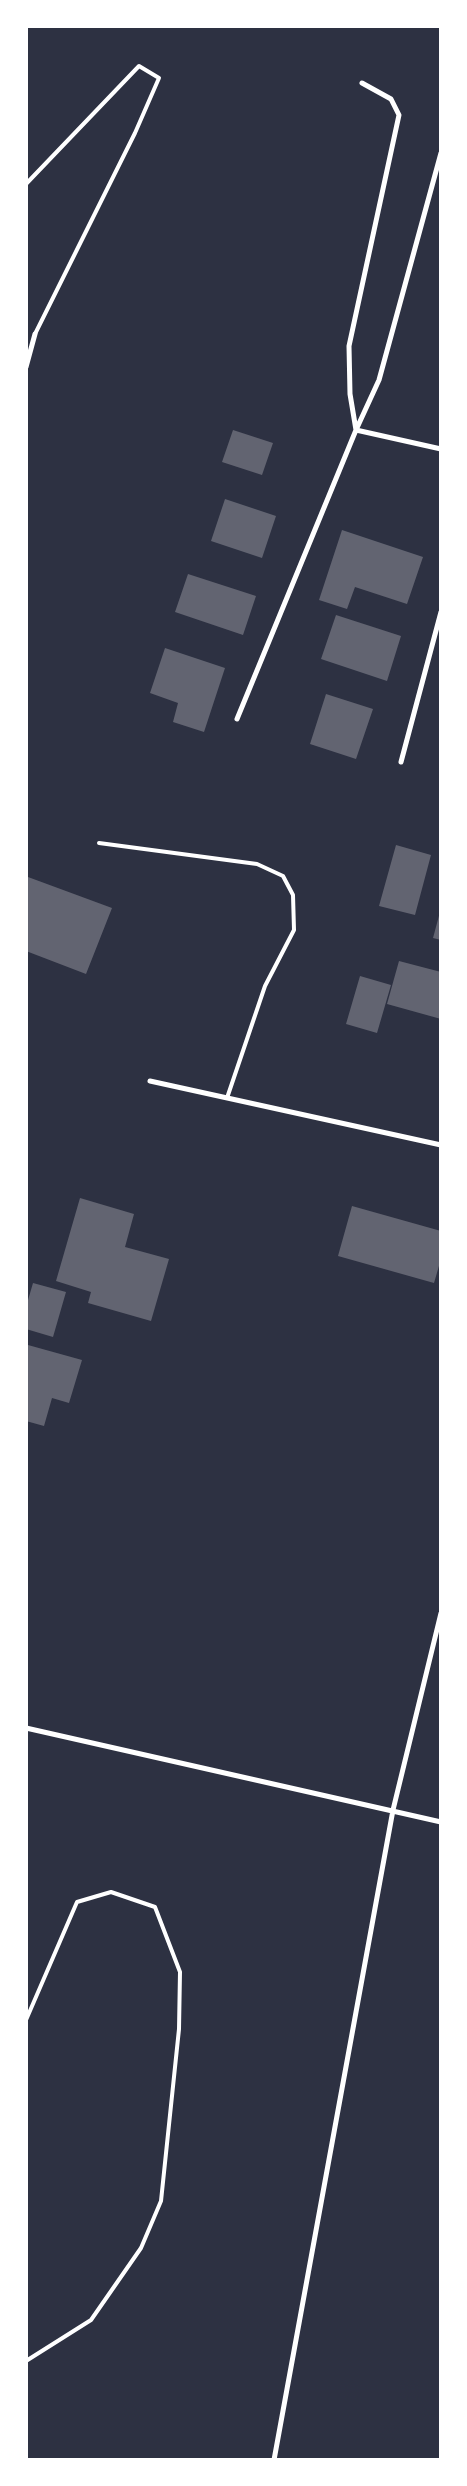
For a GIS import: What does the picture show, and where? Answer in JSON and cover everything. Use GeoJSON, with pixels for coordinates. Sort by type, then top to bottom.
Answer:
{"type":"FeatureCollection","features":[{"type":"Feature","properties":{"kind":"street"},"geometry":{"type":"LineString","coordinates":[[356,430],[350,394],[349,346],[399,115],[391,99],[362,83]]}},
{"type":"Feature","properties":{"kind":"street"},"geometry":{"type":"LineString","coordinates":[[237,719],[356,430],[379,380],[441,153]]}},
{"type":"Feature","properties":{"kind":"street"},"geometry":{"type":"LineString","coordinates":[[26,367],[35,334]]}},
{"type":"Feature","properties":{"kind":"street"},"geometry":{"type":"LineString","coordinates":[[356,430],[441,449]]}},
{"type":"Feature","properties":{"kind":"street"},"geometry":{"type":"LineString","coordinates":[[401,762],[441,612]]}},
{"type":"Feature","properties":{"kind":"street"},"geometry":{"type":"LineString","coordinates":[[150,1082],[441,1145]]}},
{"type":"Feature","properties":{"kind":"street"},"geometry":{"type":"LineString","coordinates":[[274,2460],[393,1810],[441,1613]]}},
{"type":"Feature","properties":{"kind":"street"},"geometry":{"type":"LineString","coordinates":[[26,1728],[441,1822]]}},
{"type":"Feature","properties":{"kind":"lane"},"geometry":{"type":"LineString","coordinates":[[26,184],[139,66],[159,78],[136,133],[35,334]]}},
{"type":"Feature","properties":{"kind":"lane"},"geometry":{"type":"LineString","coordinates":[[99,843],[256,864],[283,876],[293,896],[294,930],[265,986],[227,1098]]}},
{"type":"Feature","properties":{"kind":"lane"},"geometry":{"type":"LineString","coordinates":[[26,2020],[77,1902],[111,1892],[155,1907],[180,1972],[179,2029],[161,2202],[141,2248],[91,2320],[26,2361]]}},
{"type":"Feature","properties":{"kind":"building"},"geometry":{"type":"Polygon","coordinates":[[[233,430],[273,443],[262,475],[222,462],[233,430]]]}},
{"type":"Feature","properties":{"kind":"building"},"geometry":{"type":"Polygon","coordinates":[[[225,499],[276,516],[262,558],[211,541],[225,499]]]}},
{"type":"Feature","properties":{"kind":"building"},"geometry":{"type":"Polygon","coordinates":[[[342,530],[423,557],[407,604],[355,587],[347,609],[319,600],[342,530]]]}},
{"type":"Feature","properties":{"kind":"building"},"geometry":{"type":"Polygon","coordinates":[[[188,574],[256,596],[243,635],[175,612],[188,574]]]}},
{"type":"Feature","properties":{"kind":"building"},"geometry":{"type":"Polygon","coordinates":[[[336,615],[401,636],[387,681],[321,659],[336,615]]]}},
{"type":"Feature","properties":{"kind":"building"},"geometry":{"type":"Polygon","coordinates":[[[165,648],[225,668],[204,732],[173,722],[178,703],[150,693],[165,648]]]}},
{"type":"Feature","properties":{"kind":"building"},"geometry":{"type":"Polygon","coordinates":[[[326,694],[373,709],[356,759],[310,744],[326,694]]]}},
{"type":"Feature","properties":{"kind":"building"},"geometry":{"type":"Polygon","coordinates":[[[396,845],[431,855],[415,915],[379,906],[396,845]]]}},
{"type":"Feature","properties":{"kind":"building"},"geometry":{"type":"Polygon","coordinates":[[[28,877],[112,908],[86,974],[26,951],[26,883],[28,877]]]}},
{"type":"Feature","properties":{"kind":"building"},"geometry":{"type":"Polygon","coordinates":[[[441,912],[441,940],[433,938],[441,912]]]}},
{"type":"Feature","properties":{"kind":"building"},"geometry":{"type":"Polygon","coordinates":[[[399,961],[441,972],[441,1019],[387,1004],[399,961]]]}},
{"type":"Feature","properties":{"kind":"building"},"geometry":{"type":"Polygon","coordinates":[[[360,976],[391,985],[377,1033],[346,1024],[360,976]]]}},
{"type":"Feature","properties":{"kind":"building"},"geometry":{"type":"Polygon","coordinates":[[[80,1198],[134,1214],[125,1247],[169,1259],[151,1321],[88,1303],[91,1292],[56,1281],[80,1198]]]}},
{"type":"Feature","properties":{"kind":"building"},"geometry":{"type":"Polygon","coordinates":[[[352,1206],[441,1231],[441,1259],[434,1283],[338,1256],[352,1206]]]}},
{"type":"Feature","properties":{"kind":"building"},"geometry":{"type":"Polygon","coordinates":[[[33,1283],[66,1292],[53,1337],[26,1329],[26,1307],[33,1283]]]}},
{"type":"Feature","properties":{"kind":"building"},"geometry":{"type":"Polygon","coordinates":[[[28,1345],[82,1360],[69,1403],[52,1398],[44,1426],[26,1421],[28,1345]]]}}]}
